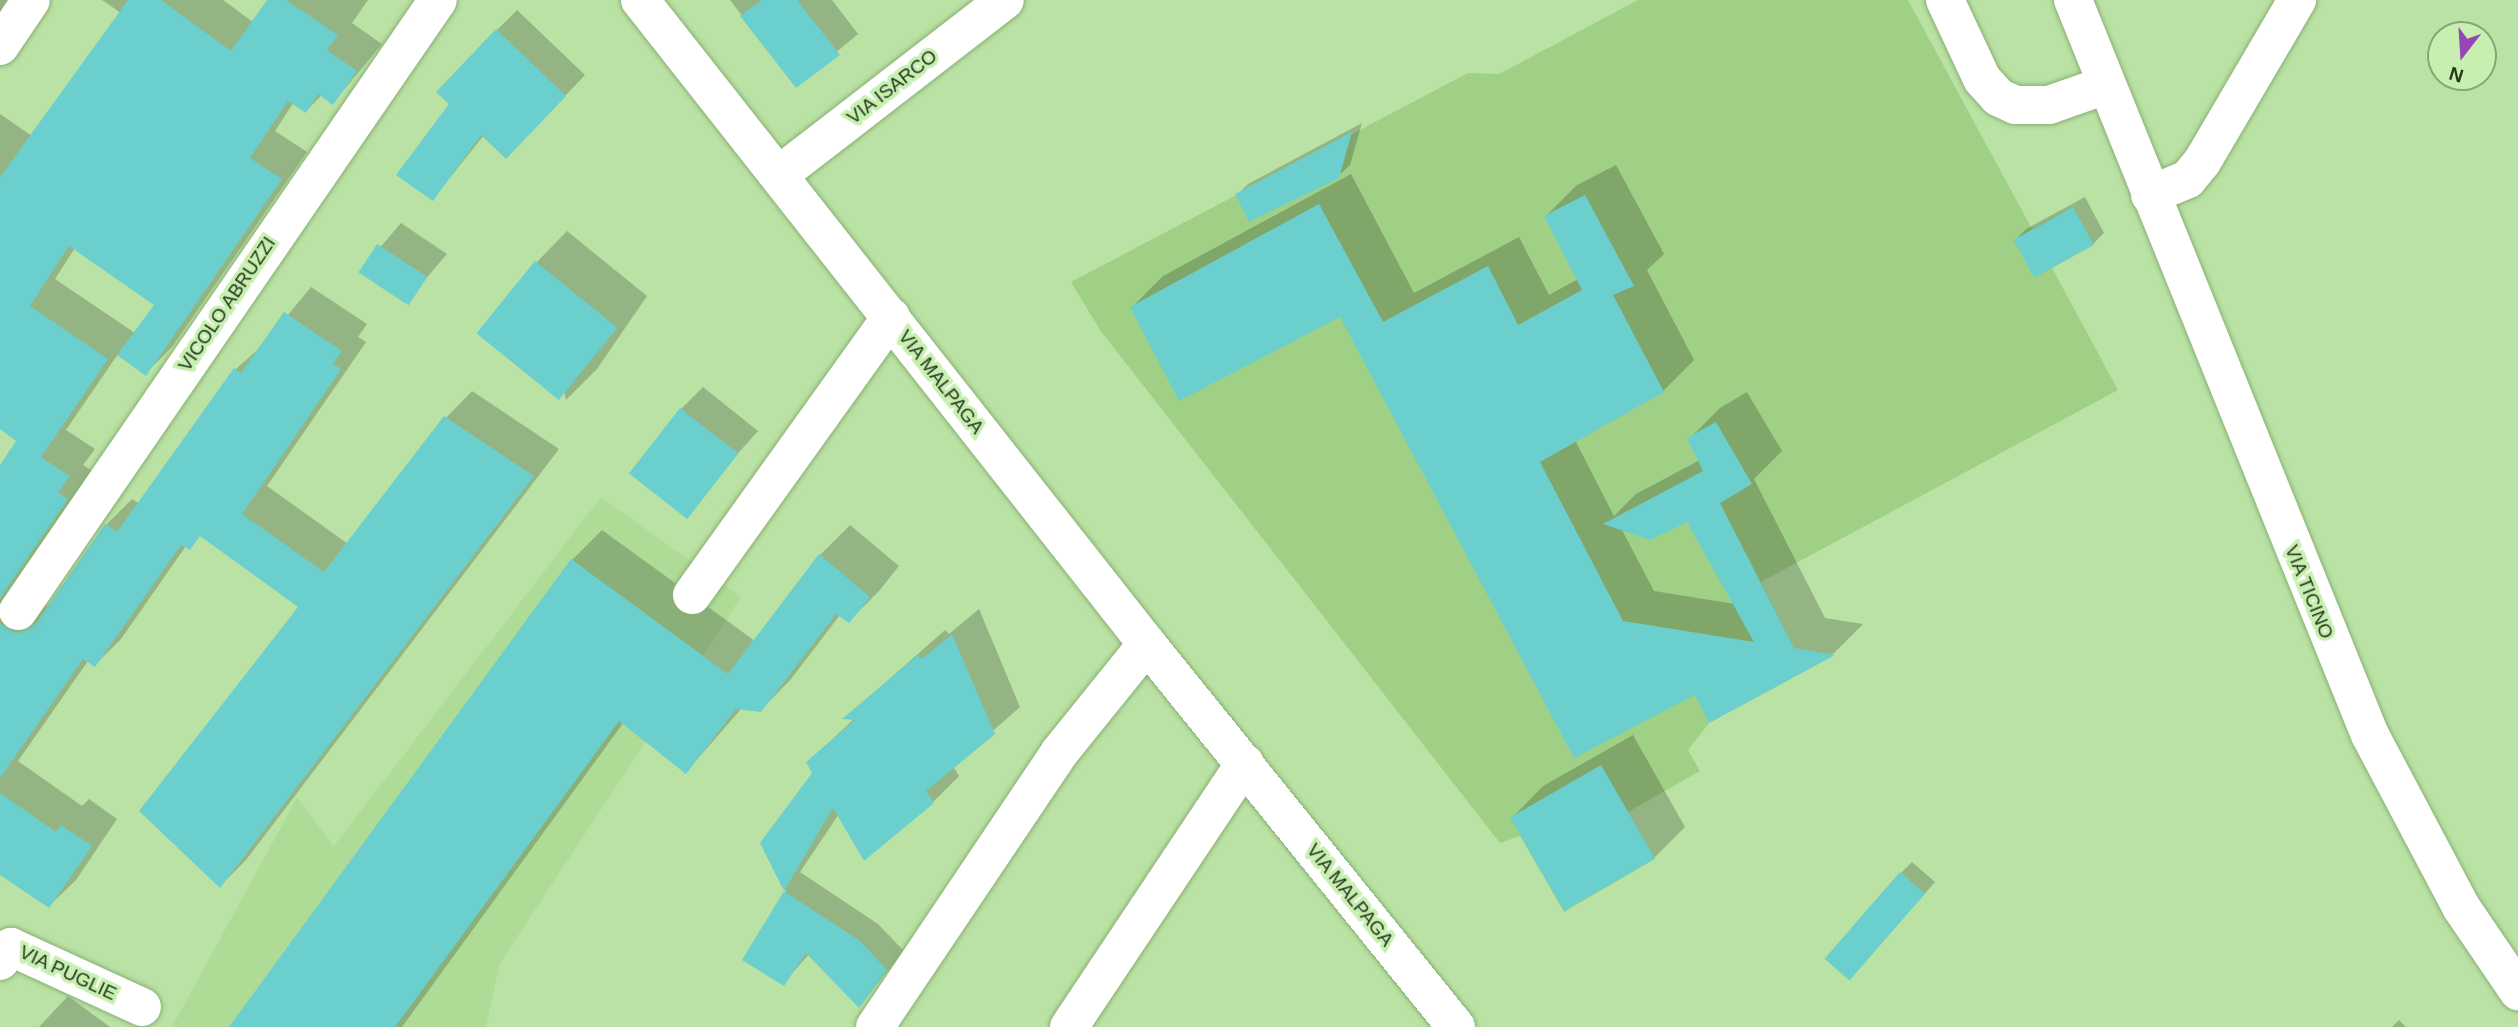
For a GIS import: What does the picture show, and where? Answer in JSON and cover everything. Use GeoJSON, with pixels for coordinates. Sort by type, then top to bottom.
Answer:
{"type":"FeatureCollection","features":[{"type":"Feature","properties":{"kind":"street"},"geometry":{"type":"LineString","coordinates":[[0,46],[31,0]]}},
{"type":"Feature","properties":{"kind":"street","name":"VICOLO ABRUZZI"},"geometry":{"type":"LineString","coordinates":[[18,611],[438,0]]}},
{"type":"Feature","properties":{"kind":"street","name":"VIA MALPAGA"},"geometry":{"type":"LineString","coordinates":[[640,0],[780,174],[1147,644],[1245,762],[1456,1027]]}},
{"type":"Feature","properties":{"kind":"street","name":"VIA ISARCO"},"geometry":{"type":"LineString","coordinates":[[780,174],[1004,0]]}},
{"type":"Feature","properties":{"kind":"street"},"geometry":{"type":"LineString","coordinates":[[1945,0],[1982,79],[1998,97],[2015,105],[2049,104],[2106,85]]}},
{"type":"Feature","properties":{"kind":"street","name":"VIA TICINO"},"geometry":{"type":"LineString","coordinates":[[2073,0],[2370,735],[2430,852],[2513,976]]}},
{"type":"Feature","properties":{"kind":"street"},"geometry":{"type":"LineString","coordinates":[[2150,195],[2188,179],[2202,162],[2297,0]]}},
{"type":"Feature","properties":{"kind":"street"},"geometry":{"type":"LineString","coordinates":[[692,595],[891,317]]}},
{"type":"Feature","properties":{"kind":"street"},"geometry":{"type":"LineString","coordinates":[[875,1027],[1059,753],[1147,644]]}},
{"type":"Feature","properties":{"kind":"street"},"geometry":{"type":"LineString","coordinates":[[1069,1027],[1245,762]]}},
{"type":"Feature","properties":{"kind":"street","name":"VIA PUGLIE"},"geometry":{"type":"LineString","coordinates":[[4,949],[142,1007]]}},
{"type":"Feature","properties":{"kind":"shaded area"},"geometry":{"type":"Polygon","coordinates":[[[1638,0],[1908,0],[2032,229],[2073,207],[2094,245],[2052,268],[2118,390],[1761,582],[1805,671],[1709,723],[1688,750],[1700,771],[1628,812],[1655,859],[1564,912],[1520,836],[1500,843],[1100,330],[1071,282],[1468,73],[1499,74],[1638,0]]]}},
{"type":"Feature","properties":{"kind":"shaded area"},"geometry":{"type":"Polygon","coordinates":[[[601,497],[741,597],[500,963],[486,1027],[172,1027],[297,798],[334,846],[601,497]]]}},
{"type":"Feature","properties":{"kind":"building"},"geometry":{"type":"Polygon","coordinates":[[[128,0],[161,0],[231,51],[267,0],[286,0],[338,35],[327,50],[357,71],[333,105],[318,94],[306,113],[288,101],[250,158],[282,179],[146,376],[117,355],[154,305],[69,246],[30,306],[108,359],[41,457],[70,476],[58,492],[68,499],[0,599],[0,465],[16,441],[0,429],[0,177],[128,0]]]}},
{"type":"Feature","properties":{"kind":"building"},"geometry":{"type":"Polygon","coordinates":[[[762,0],[797,0],[840,55],[796,88],[740,16],[762,0]]]}},
{"type":"Feature","properties":{"kind":"building"},"geometry":{"type":"Polygon","coordinates":[[[496,29],[566,96],[506,159],[481,135],[433,201],[396,175],[449,104],[436,92],[496,29]]]}},
{"type":"Feature","properties":{"kind":"building"},"geometry":{"type":"Polygon","coordinates":[[[1352,132],[1339,178],[1249,222],[1235,194],[1352,132]]]}},
{"type":"Feature","properties":{"kind":"building"},"geometry":{"type":"Polygon","coordinates":[[[1585,195],[1634,286],[1613,295],[1664,392],[1540,462],[1623,621],[1754,642],[1687,522],[1650,540],[1603,524],[1703,471],[1687,438],[1716,422],[1752,484],[1720,503],[1794,648],[1835,655],[1709,723],[1695,695],[1574,758],[1340,317],[1179,401],[1130,307],[1319,204],[1383,322],[1488,266],[1518,325],[1582,290],[1544,216],[1585,195]]]}},
{"type":"Feature","properties":{"kind":"building"},"geometry":{"type":"Polygon","coordinates":[[[2073,207],[2094,245],[2034,278],[2014,240],[2073,207]]]}},
{"type":"Feature","properties":{"kind":"building"},"geometry":{"type":"Polygon","coordinates":[[[377,244],[427,277],[409,305],[358,273],[377,244]]]}},
{"type":"Feature","properties":{"kind":"building"},"geometry":{"type":"Polygon","coordinates":[[[535,261],[617,328],[559,400],[476,333],[535,261]]]}},
{"type":"Feature","properties":{"kind":"building"},"geometry":{"type":"Polygon","coordinates":[[[284,312],[342,351],[333,364],[341,369],[242,514],[324,572],[444,416],[534,476],[220,888],[139,811],[298,607],[200,536],[190,550],[181,545],[95,667],[83,659],[0,778],[0,623],[17,633],[36,623],[105,524],[117,532],[234,368],[241,373],[284,312]]]}},
{"type":"Feature","properties":{"kind":"building"},"geometry":{"type":"Polygon","coordinates":[[[680,408],[738,454],[687,519],[629,473],[680,408]]]}},
{"type":"Feature","properties":{"kind":"building"},"geometry":{"type":"Polygon","coordinates":[[[819,554],[870,597],[849,623],[836,614],[761,712],[736,709],[686,774],[619,721],[395,1027],[229,1027],[571,559],[728,674],[819,554]]]}},
{"type":"Feature","properties":{"kind":"building"},"geometry":{"type":"Polygon","coordinates":[[[952,634],[995,734],[926,791],[934,803],[864,861],[833,808],[784,891],[760,843],[812,773],[806,762],[855,720],[842,719],[918,655],[922,659],[952,634]]]}},
{"type":"Feature","properties":{"kind":"building"},"geometry":{"type":"Polygon","coordinates":[[[1601,765],[1655,859],[1564,911],[1510,818],[1601,765]]]}},
{"type":"Feature","properties":{"kind":"building"},"geometry":{"type":"Polygon","coordinates":[[[0,793],[56,832],[61,825],[92,846],[49,908],[0,875],[0,793]]]}},
{"type":"Feature","properties":{"kind":"building"},"geometry":{"type":"Polygon","coordinates":[[[1900,872],[1925,894],[1849,980],[1825,959],[1900,872]]]}},
{"type":"Feature","properties":{"kind":"building"},"geometry":{"type":"Polygon","coordinates":[[[784,891],[860,941],[887,970],[859,1008],[806,953],[784,986],[742,960],[784,891]]]}}]}
